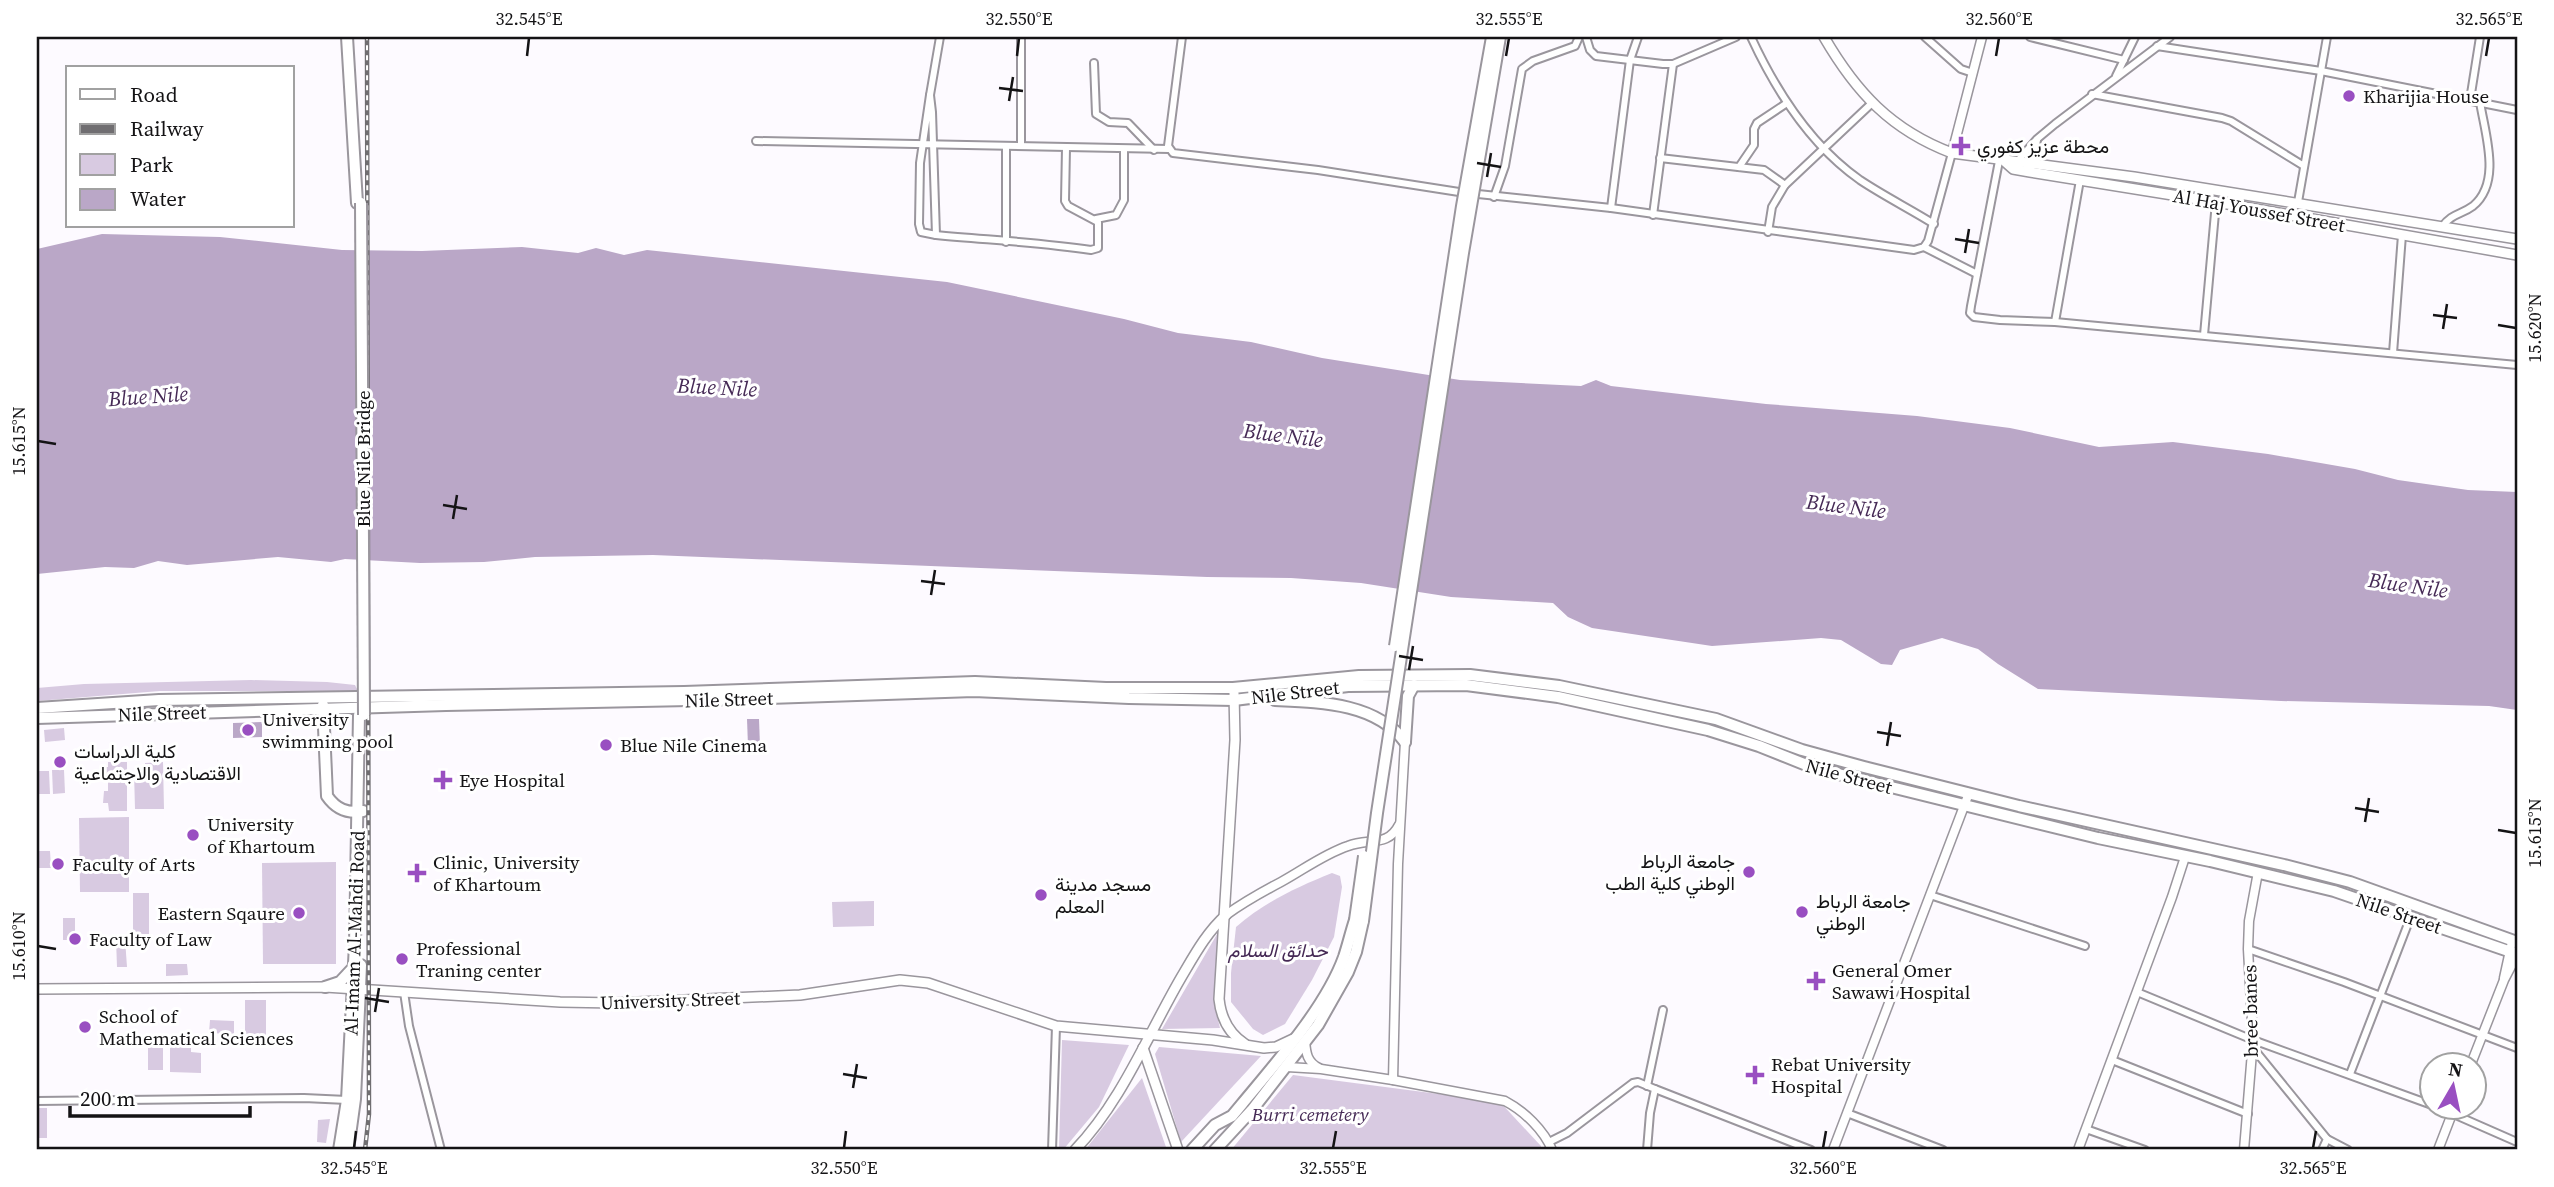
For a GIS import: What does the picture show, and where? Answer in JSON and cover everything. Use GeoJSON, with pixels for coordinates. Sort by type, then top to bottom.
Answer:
{"type":"FeatureCollection","features":[{"type":"Feature","properties":{"kind":"main road","name":"Al-Imam Al-Mahdi Road"},"geometry":{"type":"LineString","coordinates":[[339,1150],[347,1100],[356,989],[354,967],[362,715],[359,203],[349,37]]}},
{"type":"Feature","properties":{"kind":"main road"},"geometry":{"type":"LineString","coordinates":[[1215,1150],[1287,1067],[1331,1005],[1356,952],[1458,233],[1492,37]]}},
{"type":"Feature","properties":{"kind":"main road"},"geometry":{"type":"LineString","coordinates":[[1192,1150],[1215,1125],[1232,1116],[1293,1039],[1329,987],[1359,920],[1465,240],[1500,37]]}},
{"type":"Feature","properties":{"kind":"main road","name":"Al Haj Youssef Street"},"geometry":{"type":"LineString","coordinates":[[1824,37],[1871,104],[1910,133],[1952,153],[2031,167],[2298,202],[2517,239]]}},
{"type":"Feature","properties":{"kind":"main road","name":"Al Haj Youssef Street"},"geometry":{"type":"LineString","coordinates":[[2031,167],[2080,180],[2517,255]]}},
{"type":"Feature","properties":{"kind":"main road"},"geometry":{"type":"LineString","coordinates":[[2440,242],[2442,227]]}},
{"type":"Feature","properties":{"kind":"main road","name":"Nile Street"},"geometry":{"type":"LineString","coordinates":[[37,708],[159,700],[323,704],[738,699],[974,691],[1129,698],[1234,694],[1341,678],[1454,674],[1531,682],[1716,719],[1813,753],[1969,793],[2103,826],[2284,864],[2350,882],[2515,948]]}},
{"type":"Feature","properties":{"kind":"main road"},"geometry":{"type":"LineString","coordinates":[[1405,743],[1408,696],[1414,685]]}},
{"type":"Feature","properties":{"kind":"main road","name":"Nile Street"},"geometry":{"type":"LineString","coordinates":[[1234,694],[1262,697],[1348,686],[1466,685],[1516,691],[1662,719],[1727,735],[1814,768],[2098,838],[2334,891],[2515,948]]}},
{"type":"Feature","properties":{"kind":"main road"},"geometry":{"type":"LineString","coordinates":[[1234,694],[1235,740],[1220,982],[1221,1011],[1234,1036],[1250,1046]]}},
{"type":"Feature","properties":{"kind":"main road"},"geometry":{"type":"LineString","coordinates":[[1262,697],[1318,702],[1360,711],[1395,729],[1405,743]]}},
{"type":"Feature","properties":{"kind":"main road"},"geometry":{"type":"LineString","coordinates":[[323,704],[325,790],[338,808],[348,812],[360,812],[355,1099],[348,1150]]}},
{"type":"Feature","properties":{"kind":"main road","name":"Nile Street"},"geometry":{"type":"LineString","coordinates":[[37,718],[323,704]]}},
{"type":"Feature","properties":{"kind":"main road"},"geometry":{"type":"LineString","coordinates":[[1075,1150],[1109,1105],[1211,930],[1226,915]]}},
{"type":"Feature","properties":{"kind":"main road"},"geometry":{"type":"LineString","coordinates":[[325,987],[340,982],[354,967]]}},
{"type":"Feature","properties":{"kind":"main road","name":"University Street"},"geometry":{"type":"LineString","coordinates":[[37,989],[325,987],[560,1002],[662,1002],[800,995],[900,980],[928,984],[1056,1026],[1213,1040],[1269,1048],[1293,1039]]}},
{"type":"Feature","properties":{"kind":"main road"},"geometry":{"type":"LineString","coordinates":[[1143,1048],[1178,1150]]}},
{"type":"Feature","properties":{"kind":"street"},"geometry":{"type":"LineString","coordinates":[[940,37],[922,144],[920,231],[936,235],[1006,242],[1038,242],[1095,250],[1099,245],[1099,224],[1096,219],[1069,206],[1065,201],[1066,148]]}},
{"type":"Feature","properties":{"kind":"street"},"geometry":{"type":"LineString","coordinates":[[1021,37],[1021,146]]}},
{"type":"Feature","properties":{"kind":"street"},"geometry":{"type":"LineString","coordinates":[[1169,149],[1182,37]]}},
{"type":"Feature","properties":{"kind":"street"},"geometry":{"type":"LineString","coordinates":[[1494,197],[1505,166],[1522,69],[1533,61],[1576,46],[1579,37]]}},
{"type":"Feature","properties":{"kind":"street"},"geometry":{"type":"LineString","coordinates":[[1586,37],[1595,56],[1673,64],[1735,37]]}},
{"type":"Feature","properties":{"kind":"street"},"geometry":{"type":"LineString","coordinates":[[1611,208],[1630,60],[1638,37]]}},
{"type":"Feature","properties":{"kind":"street"},"geometry":{"type":"LineString","coordinates":[[1751,37],[1768,74],[1787,103],[1824,149],[1859,179],[1934,224]]}},
{"type":"Feature","properties":{"kind":"street"},"geometry":{"type":"LineString","coordinates":[[1925,37],[1961,69],[1973,73]]}},
{"type":"Feature","properties":{"kind":"street"},"geometry":{"type":"LineString","coordinates":[[1478,194],[1611,208],[1902,250],[1924,247],[1934,224],[1982,37]]}},
{"type":"Feature","properties":{"kind":"street"},"geometry":{"type":"LineString","coordinates":[[2029,37],[2124,60]]}},
{"type":"Feature","properties":{"kind":"street"},"geometry":{"type":"LineString","coordinates":[[2115,78],[2135,37]]}},
{"type":"Feature","properties":{"kind":"street"},"geometry":{"type":"LineString","coordinates":[[2015,164],[2037,139],[2092,94],[2170,37]]}},
{"type":"Feature","properties":{"kind":"street"},"geometry":{"type":"LineString","coordinates":[[2298,202],[2326,37]]}},
{"type":"Feature","properties":{"kind":"street"},"geometry":{"type":"LineString","coordinates":[[2470,100],[2480,37]]}},
{"type":"Feature","properties":{"kind":"street"},"geometry":{"type":"LineString","coordinates":[[2157,46],[2321,71],[2517,110]]}},
{"type":"Feature","properties":{"kind":"street"},"geometry":{"type":"LineString","coordinates":[[1094,63],[1096,114],[1108,122],[1128,123],[1154,150]]}},
{"type":"Feature","properties":{"kind":"street"},"geometry":{"type":"LineString","coordinates":[[1653,215],[1673,64]]}},
{"type":"Feature","properties":{"kind":"street"},"geometry":{"type":"LineString","coordinates":[[2092,94],[2231,121],[2305,166]]}},
{"type":"Feature","properties":{"kind":"street"},"geometry":{"type":"LineString","coordinates":[[930,95],[936,235]]}},
{"type":"Feature","properties":{"kind":"street"},"geometry":{"type":"LineString","coordinates":[[1739,167],[1754,145],[1757,122],[1787,103]]}},
{"type":"Feature","properties":{"kind":"street"},"geometry":{"type":"LineString","coordinates":[[2442,227],[2449,217],[2471,208],[2482,197],[2487,185],[2489,156],[2480,103]]}},
{"type":"Feature","properties":{"kind":"street"},"geometry":{"type":"LineString","coordinates":[[1768,232],[1772,207],[1785,185],[1871,104]]}},
{"type":"Feature","properties":{"kind":"street"},"geometry":{"type":"LineString","coordinates":[[2031,167],[2037,139]]}},
{"type":"Feature","properties":{"kind":"street"},"geometry":{"type":"LineString","coordinates":[[756,141],[1169,149],[1173,153],[1358,176],[1459,192]]}},
{"type":"Feature","properties":{"kind":"street"},"geometry":{"type":"LineString","coordinates":[[1006,146],[1006,242]]}},
{"type":"Feature","properties":{"kind":"street"},"geometry":{"type":"LineString","coordinates":[[1096,219],[1116,215],[1123,202],[1125,149]]}},
{"type":"Feature","properties":{"kind":"street"},"geometry":{"type":"LineString","coordinates":[[1660,158],[1764,170],[1785,185]]}},
{"type":"Feature","properties":{"kind":"street"},"geometry":{"type":"LineString","coordinates":[[2001,161],[1970,313],[1974,317],[2055,321],[2517,365]]}},
{"type":"Feature","properties":{"kind":"street"},"geometry":{"type":"LineString","coordinates":[[2055,321],[2080,180]]}},
{"type":"Feature","properties":{"kind":"street"},"geometry":{"type":"LineString","coordinates":[[2204,335],[2216,202]]}},
{"type":"Feature","properties":{"kind":"street"},"geometry":{"type":"LineString","coordinates":[[2393,353],[2402,236]]}},
{"type":"Feature","properties":{"kind":"street"},"geometry":{"type":"LineString","coordinates":[[1924,247],[1977,274]]}},
{"type":"Feature","properties":{"kind":"street"},"geometry":{"type":"LineString","coordinates":[[1393,1080],[1405,743]]}},
{"type":"Feature","properties":{"kind":"street"},"geometry":{"type":"LineString","coordinates":[[1833,1150],[1969,793]]}},
{"type":"Feature","properties":{"kind":"street"},"geometry":{"type":"LineString","coordinates":[[1226,915],[1262,890],[1342,848],[1370,841],[1385,841],[1395,834],[1401,822]]}},
{"type":"Feature","properties":{"kind":"street"},"geometry":{"type":"LineString","coordinates":[[2078,1150],[2185,857]]}},
{"type":"Feature","properties":{"kind":"street","name":"bree banes"},"geometry":{"type":"LineString","coordinates":[[2245,1150],[2253,1044],[2249,921],[2258,872]]}},
{"type":"Feature","properties":{"kind":"street"},"geometry":{"type":"LineString","coordinates":[[1930,895],[2085,946]]}},
{"type":"Feature","properties":{"kind":"street"},"geometry":{"type":"LineString","coordinates":[[2350,1074],[2411,916]]}},
{"type":"Feature","properties":{"kind":"street"},"geometry":{"type":"LineString","coordinates":[[2248,948],[2517,1048]]}},
{"type":"Feature","properties":{"kind":"street"},"geometry":{"type":"LineString","coordinates":[[2477,1050],[2515,948]]}},
{"type":"Feature","properties":{"kind":"street"},"geometry":{"type":"LineString","coordinates":[[404,992],[409,1026],[441,1150]]}},
{"type":"Feature","properties":{"kind":"street"},"geometry":{"type":"LineString","coordinates":[[2137,992],[2253,1044],[2350,1074],[2418,1100]]}},
{"type":"Feature","properties":{"kind":"street"},"geometry":{"type":"LineString","coordinates":[[1647,1086],[1663,1010]]}},
{"type":"Feature","properties":{"kind":"street"},"geometry":{"type":"LineString","coordinates":[[1052,1150],[1056,1026]]}},
{"type":"Feature","properties":{"kind":"street"},"geometry":{"type":"LineString","coordinates":[[1305,1041],[1307,1057],[1321,1069]]}},
{"type":"Feature","properties":{"kind":"street"},"geometry":{"type":"LineString","coordinates":[[2253,1044],[2327,1139],[2348,1150]]}},
{"type":"Feature","properties":{"kind":"street"},"geometry":{"type":"LineString","coordinates":[[2112,1060],[2248,1114]]}},
{"type":"Feature","properties":{"kind":"street"},"geometry":{"type":"LineString","coordinates":[[1287,1067],[1321,1069],[1393,1080],[1505,1101],[1522,1113],[1550,1146],[1633,1083],[1638,1082],[1811,1150]]}},
{"type":"Feature","properties":{"kind":"street"},"geometry":{"type":"LineString","coordinates":[[1647,1150],[1655,1089]]}},
{"type":"Feature","properties":{"kind":"street"},"geometry":{"type":"LineString","coordinates":[[37,1101],[304,1098],[347,1100]]}},
{"type":"Feature","properties":{"kind":"street"},"geometry":{"type":"LineString","coordinates":[[1847,1113],[1943,1150]]}},
{"type":"Feature","properties":{"kind":"street"},"geometry":{"type":"LineString","coordinates":[[2438,1150],[2450,1120]]}},
{"type":"Feature","properties":{"kind":"street"},"geometry":{"type":"LineString","coordinates":[[2474,1120],[2517,1142]]}},
{"type":"Feature","properties":{"kind":"street"},"geometry":{"type":"LineString","coordinates":[[2086,1129],[2145,1150]]}},
{"type":"Feature","properties":{"kind":"street"},"geometry":{"type":"LineString","coordinates":[[2322,1150],[2327,1139]]}},
{"type":"Feature","properties":{"kind":"green space"},"geometry":{"type":"Polygon","coordinates":[[[251,680],[327,682],[355,685],[358,691],[160,691],[37,701],[37,688],[84,684],[251,680]]]}},
{"type":"Feature","properties":{"kind":"green space"},"geometry":{"type":"Polygon","coordinates":[[[64,728],[65,740],[45,742],[44,730],[64,728]]]}},
{"type":"Feature","properties":{"kind":"green space"},"geometry":{"type":"Polygon","coordinates":[[[108,762],[127,762],[127,811],[109,811],[108,803],[103,803],[104,791],[108,791],[108,780],[103,779],[103,767],[108,767],[108,762]]]}},
{"type":"Feature","properties":{"kind":"green space"},"geometry":{"type":"Polygon","coordinates":[[[163,762],[164,809],[135,809],[134,772],[145,771],[145,763],[163,762]]]}},
{"type":"Feature","properties":{"kind":"green space"},"geometry":{"type":"Polygon","coordinates":[[[52,770],[64,770],[65,793],[53,794],[52,770]]]}},
{"type":"Feature","properties":{"kind":"green space"},"geometry":{"type":"Polygon","coordinates":[[[37,771],[49,771],[50,794],[37,794],[37,771]]]}},
{"type":"Feature","properties":{"kind":"green space"},"geometry":{"type":"Polygon","coordinates":[[[129,817],[129,892],[80,892],[79,818],[129,817]]]}},
{"type":"Feature","properties":{"kind":"green space"},"geometry":{"type":"Polygon","coordinates":[[[39,851],[50,851],[51,868],[39,868],[39,851]]]}},
{"type":"Feature","properties":{"kind":"green space","name":"Eastern Sqaure"},"geometry":{"type":"Polygon","coordinates":[[[336,862],[336,964],[263,964],[262,863],[336,862]]]}},
{"type":"Feature","properties":{"kind":"green space","name":"حدائق السلام"},"geometry":{"type":"Polygon","coordinates":[[[1332,873],[1340,876],[1342,887],[1334,937],[1285,1024],[1263,1035],[1253,1029],[1231,1002],[1236,927],[1282,896],[1332,873]]]}},
{"type":"Feature","properties":{"kind":"green space"},"geometry":{"type":"Polygon","coordinates":[[[133,893],[149,893],[149,935],[133,935],[133,893]]]}},
{"type":"Feature","properties":{"kind":"green space"},"geometry":{"type":"Polygon","coordinates":[[[874,901],[874,926],[833,927],[832,902],[874,901]]]}},
{"type":"Feature","properties":{"kind":"green space"},"geometry":{"type":"Polygon","coordinates":[[[63,918],[75,918],[75,940],[63,940],[63,918]]]}},
{"type":"Feature","properties":{"kind":"green space","name":"حدائق السلام"},"geometry":{"type":"Polygon","coordinates":[[[1220,929],[1214,1004],[1220,1028],[1162,1029],[1220,929]]]}},
{"type":"Feature","properties":{"kind":"green space"},"geometry":{"type":"Polygon","coordinates":[[[116,939],[125,939],[127,967],[117,967],[116,939]]]}},
{"type":"Feature","properties":{"kind":"green space"},"geometry":{"type":"Polygon","coordinates":[[[166,964],[187,964],[188,975],[166,976],[166,964]]]}},
{"type":"Feature","properties":{"kind":"green space"},"geometry":{"type":"Polygon","coordinates":[[[245,1000],[266,1000],[266,1042],[245,1042],[245,1000]]]}},
{"type":"Feature","properties":{"kind":"green space"},"geometry":{"type":"Polygon","coordinates":[[[210,1020],[234,1021],[234,1034],[209,1033],[210,1020]]]}},
{"type":"Feature","properties":{"kind":"green space"},"geometry":{"type":"Polygon","coordinates":[[[1062,1040],[1129,1045],[1099,1107],[1063,1150],[1059,1150],[1062,1040]]]}},
{"type":"Feature","properties":{"kind":"green space"},"geometry":{"type":"Polygon","coordinates":[[[170,1043],[191,1044],[191,1052],[201,1053],[201,1073],[170,1072],[170,1043]]]}},
{"type":"Feature","properties":{"kind":"green space"},"geometry":{"type":"Polygon","coordinates":[[[148,1044],[163,1044],[163,1070],[148,1070],[148,1044]]]}},
{"type":"Feature","properties":{"kind":"green space"},"geometry":{"type":"Polygon","coordinates":[[[1159,1047],[1261,1056],[1181,1142],[1155,1054],[1159,1047]]]}},
{"type":"Feature","properties":{"kind":"green space","name":"Burri cemetery"},"geometry":{"type":"Polygon","coordinates":[[[1293,1075],[1500,1102],[1541,1146],[1541,1150],[1231,1150],[1293,1075]]]}},
{"type":"Feature","properties":{"kind":"green space"},"geometry":{"type":"Polygon","coordinates":[[[1142,1078],[1167,1150],[1085,1150],[1142,1078]]]}},
{"type":"Feature","properties":{"kind":"green space"},"geometry":{"type":"Polygon","coordinates":[[[37,1108],[47,1108],[47,1138],[37,1138],[37,1108]]]}},
{"type":"Feature","properties":{"kind":"green space"},"geometry":{"type":"Polygon","coordinates":[[[330,1119],[326,1143],[317,1142],[318,1120],[330,1119]]]}},
{"type":"Feature","properties":{"kind":"water","name":"Blue Nile"},"geometry":{"type":"Polygon","coordinates":[[[102,234],[220,237],[342,250],[422,251],[522,247],[578,253],[596,248],[624,255],[647,250],[947,282],[1178,333],[1251,342],[1322,358],[1460,380],[1581,386],[1596,380],[1611,386],[1766,404],[1917,416],[2010,428],[2099,447],[2173,442],[2268,454],[2355,469],[2398,480],[2468,490],[2517,492],[2517,710],[2489,706],[2281,701],[2038,689],[1978,649],[1942,638],[1900,650],[1892,665],[1881,664],[1841,640],[1821,638],[1712,646],[1592,628],[1568,617],[1553,603],[1451,597],[1361,583],[1291,578],[653,555],[420,563],[345,559],[331,562],[278,557],[187,565],[158,561],[134,568],[105,567],[37,574],[37,249],[102,234]]]}},
{"type":"Feature","properties":{"kind":"water"},"geometry":{"type":"Polygon","coordinates":[[[747,719],[759,719],[760,746],[748,746],[747,719]]]}},
{"type":"Feature","properties":{"kind":"water","name":"University swimming pool"},"geometry":{"type":"Polygon","coordinates":[[[262,722],[262,737],[233,738],[233,723],[262,722]]]}},
{"type":"Feature","properties":{"kind":"railway"},"geometry":{"type":"LineString","coordinates":[[365,1150],[369,1114],[367,37]]}},
{"type":"Feature","properties":{"kind":"place","name":"Kharijia House"},"geometry":{"type":"Point","coordinates":[2349,96]}},
{"type":"Feature","properties":{"kind":"place","name":"محطة عزيز كفوري"},"geometry":{"type":"Point","coordinates":[1961,146]}},
{"type":"Feature","properties":{"kind":"place","name":"University swimming pool"},"geometry":{"type":"Point","coordinates":[248,730]}},
{"type":"Feature","properties":{"kind":"place","name":"Blue Nile Cinema"},"geometry":{"type":"Point","coordinates":[606,745]}},
{"type":"Feature","properties":{"kind":"place","name":"كلية الدراسات الاقتصادية والاجتماعية"},"geometry":{"type":"Point","coordinates":[60,762]}},
{"type":"Feature","properties":{"kind":"place","name":"Eye Hospital"},"geometry":{"type":"Point","coordinates":[443,780]}},
{"type":"Feature","properties":{"kind":"place","name":"University of Khartoum"},"geometry":{"type":"Point","coordinates":[193,835]}},
{"type":"Feature","properties":{"kind":"place","name":"Faculty of Arts"},"geometry":{"type":"Point","coordinates":[58,864]}},
{"type":"Feature","properties":{"kind":"place","name":"جامعة الرباط الوطني كلية الطب"},"geometry":{"type":"Point","coordinates":[1749,872]}},
{"type":"Feature","properties":{"kind":"place","name":"Clinic, University of Khartoum"},"geometry":{"type":"Point","coordinates":[417,873]}},
{"type":"Feature","properties":{"kind":"place","name":"مسجد مدينة المعلم"},"geometry":{"type":"Point","coordinates":[1041,895]}},
{"type":"Feature","properties":{"kind":"place","name":"جامعة الرباط الوطني"},"geometry":{"type":"Point","coordinates":[1802,912]}},
{"type":"Feature","properties":{"kind":"place","name":"Eastern Sqaure"},"geometry":{"type":"Point","coordinates":[299,913]}},
{"type":"Feature","properties":{"kind":"place","name":"Faculty of Law"},"geometry":{"type":"Point","coordinates":[75,939]}},
{"type":"Feature","properties":{"kind":"place","name":"Professional Traning center"},"geometry":{"type":"Point","coordinates":[402,959]}},
{"type":"Feature","properties":{"kind":"place","name":"General Omer Sawawi Hospital"},"geometry":{"type":"Point","coordinates":[1816,981]}},
{"type":"Feature","properties":{"kind":"place","name":"School of Mathematical Sciences"},"geometry":{"type":"Point","coordinates":[85,1027]}},
{"type":"Feature","properties":{"kind":"place","name":"Rebat University Hospital"},"geometry":{"type":"Point","coordinates":[1755,1075]}}]}
